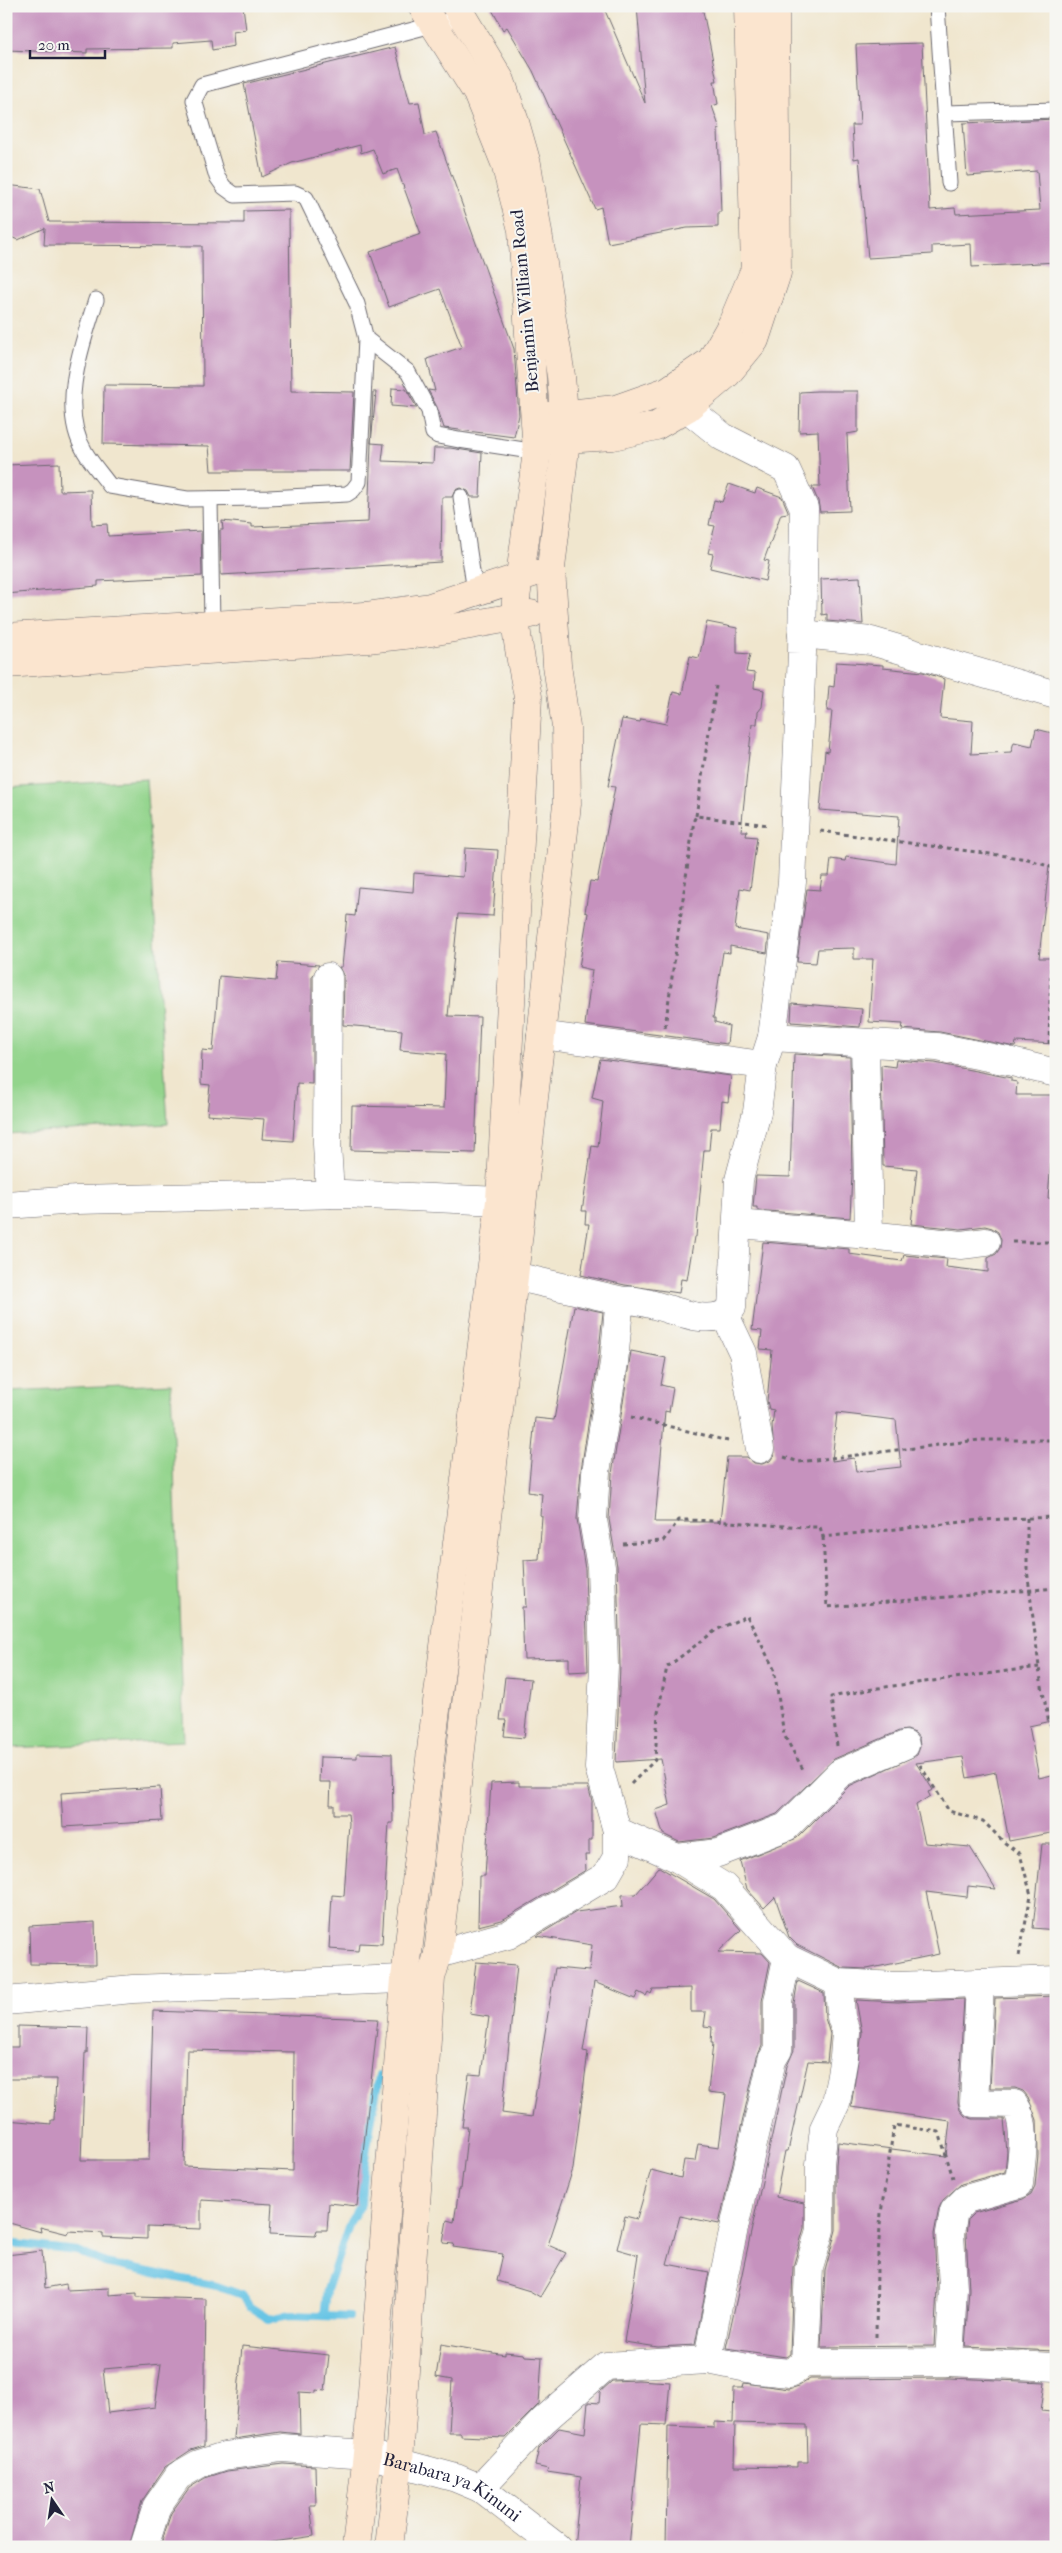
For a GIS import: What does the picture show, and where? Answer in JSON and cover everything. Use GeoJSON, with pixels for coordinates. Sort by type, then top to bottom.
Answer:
{"type":"FeatureCollection","features":[{"type":"Feature","properties":{"kind":"main road"},"geometry":{"type":"LineString","coordinates":[[680,398],[711,361],[732,324],[754,269],[748,6]]}},
{"type":"Feature","properties":{"kind":"main road"},"geometry":{"type":"LineString","coordinates":[[536,437],[566,427],[595,412],[680,398],[727,374],[755,340],[777,273],[775,6]]}},
{"type":"Feature","properties":{"kind":"main road","name":"Benjamin William Road"},"geometry":{"type":"LineString","coordinates":[[425,1971],[514,1276],[567,804],[566,727],[557,665],[552,609],[551,568],[566,427],[527,164],[501,81],[459,12]]}},
{"type":"Feature","properties":{"kind":"main road","name":"Benjamin William Road"},"geometry":{"type":"LineString","coordinates":[[425,1971],[432,1742],[500,1201],[528,698],[514,618],[515,596],[520,576],[536,437],[522,230],[514,190],[477,93],[428,16]]}},
{"type":"Feature","properties":{"kind":"main road"},"geometry":{"type":"LineString","coordinates":[[6,637],[374,614],[430,608],[520,576],[551,568]]}},
{"type":"Feature","properties":{"kind":"main road"},"geometry":{"type":"LineString","coordinates":[[6,664],[367,639],[432,632],[514,618],[552,609]]}},
{"type":"Feature","properties":{"kind":"main road"},"geometry":{"type":"LineString","coordinates":[[356,2547],[425,1971]]}},
{"type":"Feature","properties":{"kind":"main road"},"geometry":{"type":"LineString","coordinates":[[388,2547],[399,2461],[425,1971]]}},
{"type":"Feature","properties":{"kind":"street"},"geometry":{"type":"LineString","coordinates":[[514,1276],[623,1301],[631,1300],[701,1316],[726,1315],[732,1308],[739,1180],[757,1112],[763,1065],[772,1037],[792,882],[802,634],[804,508],[786,469],[723,437],[680,398]]}},
{"type":"Feature","properties":{"kind":"street"},"geometry":{"type":"LineString","coordinates":[[802,634],[872,641],[1056,695]]}},
{"type":"Feature","properties":{"kind":"street"},"geometry":{"type":"LineString","coordinates":[[328,977],[327,1144],[330,1194]]}},
{"type":"Feature","properties":{"kind":"street"},"geometry":{"type":"LineString","coordinates":[[541,1035],[661,1053],[763,1065]]}},
{"type":"Feature","properties":{"kind":"street"},"geometry":{"type":"LineString","coordinates":[[772,1037],[937,1047],[1052,1072]]}},
{"type":"Feature","properties":{"kind":"street"},"geometry":{"type":"LineString","coordinates":[[864,1043],[869,1235]]}},
{"type":"Feature","properties":{"kind":"street"},"geometry":{"type":"LineString","coordinates":[[6,1205],[77,1200],[330,1194],[500,1201]]}},
{"type":"Feature","properties":{"kind":"street"},"geometry":{"type":"LineString","coordinates":[[737,1224],[961,1245],[986,1242]]}},
{"type":"Feature","properties":{"kind":"street"},"geometry":{"type":"LineString","coordinates":[[6,2001],[133,1989],[425,1971],[508,1935],[606,1876],[617,1857],[618,1831],[599,1768],[599,1732],[604,1666],[601,1567],[593,1520],[596,1472],[614,1363],[619,1307],[623,1301]]}},
{"type":"Feature","properties":{"kind":"street"},"geometry":{"type":"LineString","coordinates":[[726,1315],[743,1353],[760,1449]]}},
{"type":"Feature","properties":{"kind":"street"},"geometry":{"type":"LineString","coordinates":[[677,1858],[718,1853],[786,1827],[843,1771],[905,1745]]}},
{"type":"Feature","properties":{"kind":"street"},"geometry":{"type":"LineString","coordinates":[[618,1831],[677,1858],[724,1888],[787,1958],[839,1983],[897,1986],[1056,1980]]}},
{"type":"Feature","properties":{"kind":"street"},"geometry":{"type":"LineString","coordinates":[[708,2360],[722,2279],[740,2198],[772,2060],[778,2050],[778,2001],[787,1958]]}},
{"type":"Feature","properties":{"kind":"street"},"geometry":{"type":"LineString","coordinates":[[805,2363],[809,2268],[820,2230],[820,2164],[824,2128],[836,2103],[844,2057],[846,2032],[841,2017],[839,1983]]}},
{"type":"Feature","properties":{"kind":"street"},"geometry":{"type":"LineString","coordinates":[[949,2362],[952,2288],[950,2233],[954,2211],[966,2199],[1019,2184],[1023,2136],[1020,2111],[1014,2104],[974,2104],[980,1984]]}},
{"type":"Feature","properties":{"kind":"street"},"geometry":{"type":"LineString","coordinates":[[480,2488],[543,2421],[606,2366],[708,2360],[757,2370],[790,2373],[805,2363],[949,2362],[1056,2366]]}},
{"type":"Feature","properties":{"kind":"street","name":"Barabara ya Kinuni"},"geometry":{"type":"LineString","coordinates":[[144,2547],[157,2506],[178,2476],[199,2464],[224,2456],[282,2448],[367,2454],[399,2461],[456,2478],[480,2488],[557,2547]]}},
{"type":"Feature","properties":{"kind":"lane"},"geometry":{"type":"LineString","coordinates":[[937,6],[949,183]]}},
{"type":"Feature","properties":{"kind":"lane"},"geometry":{"type":"LineString","coordinates":[[96,300],[75,369],[74,421],[84,452],[110,486],[187,499],[346,494],[353,490],[359,482],[366,339],[357,304],[306,198],[296,193],[235,195],[224,187],[217,177],[194,100],[202,85],[428,16],[459,12]]}},
{"type":"Feature","properties":{"kind":"lane"},"geometry":{"type":"LineString","coordinates":[[945,113],[1056,110]]}},
{"type":"Feature","properties":{"kind":"lane"},"geometry":{"type":"LineString","coordinates":[[366,339],[408,372],[428,412],[434,433],[438,436],[458,445],[536,437]]}},
{"type":"Feature","properties":{"kind":"lane"},"geometry":{"type":"LineString","coordinates":[[462,497],[475,592]]}},
{"type":"Feature","properties":{"kind":"lane"},"geometry":{"type":"LineString","coordinates":[[210,499],[212,625]]}},
{"type":"Feature","properties":{"kind":"path"},"geometry":{"type":"LineString","coordinates":[[661,1053],[716,686]]}},
{"type":"Feature","properties":{"kind":"path"},"geometry":{"type":"LineString","coordinates":[[696,816],[1028,859],[1056,869]]}},
{"type":"Feature","properties":{"kind":"path"},"geometry":{"type":"LineString","coordinates":[[1052,1072],[1051,963],[1056,954]]}},
{"type":"Feature","properties":{"kind":"path"},"geometry":{"type":"LineString","coordinates":[[986,1242],[1056,1242]]}},
{"type":"Feature","properties":{"kind":"path"},"geometry":{"type":"LineString","coordinates":[[605,1411],[760,1449],[799,1462],[979,1440],[1056,1440]]}},
{"type":"Feature","properties":{"kind":"path"},"geometry":{"type":"LineString","coordinates":[[823,1538],[980,1520],[1056,1517]]}},
{"type":"Feature","properties":{"kind":"path"},"geometry":{"type":"LineString","coordinates":[[1027,1518],[1027,1569],[1039,1667],[1049,1724],[1056,1732]]}},
{"type":"Feature","properties":{"kind":"path"},"geometry":{"type":"LineString","coordinates":[[598,1547],[663,1541],[679,1520],[712,1520],[779,1527],[820,1527],[823,1538],[827,1607],[1056,1588]]}},
{"type":"Feature","properties":{"kind":"path"},"geometry":{"type":"LineString","coordinates":[[611,1803],[655,1760],[658,1713],[667,1667],[716,1630],[747,1616],[774,1668],[784,1736],[818,1795]]}},
{"type":"Feature","properties":{"kind":"path"},"geometry":{"type":"LineString","coordinates":[[843,1771],[834,1735],[831,1697],[878,1688],[1039,1667]]}},
{"type":"Feature","properties":{"kind":"path"},"geometry":{"type":"LineString","coordinates":[[905,1745],[949,1811],[984,1821],[1005,1843],[1020,1854],[1031,1895],[1014,1982]]}},
{"type":"Feature","properties":{"kind":"path"},"geometry":{"type":"LineString","coordinates":[[875,2363],[877,2268],[881,2213],[894,2126],[939,2132],[958,2198],[966,2199]]}},
{"type":"Feature","properties":{"kind":"green space"},"geometry":{"type":"Polygon","coordinates":[[[146,779],[168,1124],[6,1134],[6,788],[146,779]]]}},
{"type":"Feature","properties":{"kind":"green space"},"geometry":{"type":"Polygon","coordinates":[[[171,1384],[184,1741],[6,1748],[6,1391],[171,1384]]]}},
{"type":"Feature","properties":{"kind":"building"},"geometry":{"type":"Polygon","coordinates":[[[6,6],[243,6],[246,30],[233,32],[234,46],[212,50],[211,40],[173,43],[173,48],[87,49],[87,53],[6,50],[6,6]]]}},
{"type":"Feature","properties":{"kind":"building"},"geometry":{"type":"Polygon","coordinates":[[[490,6],[603,6],[645,103],[637,6],[702,6],[717,81],[714,81],[718,104],[712,106],[720,129],[718,130],[721,212],[718,212],[718,227],[687,228],[608,243],[601,207],[595,209],[533,71],[507,27],[503,30],[490,6]]]}},
{"type":"Feature","properties":{"kind":"building"},"geometry":{"type":"Polygon","coordinates":[[[922,43],[930,210],[955,208],[956,214],[1040,210],[1037,171],[967,176],[963,123],[1056,119],[1056,262],[972,267],[971,244],[932,246],[932,254],[868,258],[859,158],[854,159],[852,125],[860,125],[856,45],[922,43]]]}},
{"type":"Feature","properties":{"kind":"building"},"geometry":{"type":"Polygon","coordinates":[[[395,47],[410,103],[419,102],[425,135],[436,132],[514,349],[519,415],[514,437],[444,428],[437,407],[428,390],[435,391],[427,359],[462,347],[440,289],[389,307],[370,252],[421,234],[397,169],[383,174],[373,149],[361,153],[360,145],[292,163],[262,177],[244,84],[395,47]]]}},
{"type":"Feature","properties":{"kind":"building"},"geometry":{"type":"Polygon","coordinates":[[[6,185],[40,189],[49,222],[244,223],[244,211],[289,210],[291,391],[354,392],[350,471],[211,471],[209,446],[103,444],[104,385],[203,386],[202,246],[44,245],[45,228],[18,240],[6,235],[6,185]]]}},
{"type":"Feature","properties":{"kind":"building"},"geometry":{"type":"Polygon","coordinates":[[[392,388],[406,389],[417,408],[391,406],[392,388]]]}},
{"type":"Feature","properties":{"kind":"building"},"geometry":{"type":"Polygon","coordinates":[[[858,391],[858,432],[847,434],[850,511],[820,512],[812,487],[820,487],[818,431],[799,432],[800,392],[858,391]]]}},
{"type":"Feature","properties":{"kind":"building"},"geometry":{"type":"Polygon","coordinates":[[[373,392],[376,392],[371,442],[373,392]]]}},
{"type":"Feature","properties":{"kind":"building"},"geometry":{"type":"Polygon","coordinates":[[[371,443],[384,444],[382,461],[433,463],[434,448],[450,448],[482,453],[480,497],[471,497],[468,491],[460,488],[455,490],[452,497],[442,497],[441,562],[221,575],[220,530],[223,530],[222,521],[252,524],[252,527],[368,522],[371,443]]]}},
{"type":"Feature","properties":{"kind":"building"},"geometry":{"type":"Polygon","coordinates":[[[59,463],[60,491],[91,490],[92,525],[107,524],[108,536],[201,531],[202,576],[98,581],[98,586],[6,594],[6,465],[59,463]]]}},
{"type":"Feature","properties":{"kind":"building"},"geometry":{"type":"Polygon","coordinates":[[[729,484],[755,493],[757,488],[782,497],[788,511],[788,513],[781,514],[764,560],[769,561],[765,581],[710,568],[713,554],[708,553],[715,526],[709,525],[714,500],[722,502],[729,484]]]}},
{"type":"Feature","properties":{"kind":"building"},"geometry":{"type":"Polygon","coordinates":[[[860,577],[863,624],[827,621],[827,614],[822,615],[821,579],[860,577]]]}},
{"type":"Feature","properties":{"kind":"building"},"geometry":{"type":"Polygon","coordinates":[[[707,622],[737,628],[737,653],[750,654],[746,672],[755,673],[754,688],[764,690],[757,724],[752,724],[741,831],[747,831],[746,836],[757,837],[750,890],[740,888],[735,929],[769,935],[767,953],[730,946],[730,953],[723,952],[713,1018],[715,1018],[715,1022],[729,1026],[727,1044],[585,1025],[592,970],[579,967],[588,913],[585,912],[590,881],[597,882],[615,787],[608,786],[622,719],[640,722],[641,719],[666,724],[673,692],[682,694],[690,656],[699,658],[707,622]]]}},
{"type":"Feature","properties":{"kind":"building"},"geometry":{"type":"Polygon","coordinates":[[[836,662],[883,665],[883,668],[923,672],[944,679],[940,718],[973,721],[971,754],[1011,752],[1014,742],[1032,746],[1036,729],[1056,734],[1056,867],[1049,866],[1039,958],[1056,958],[1056,1044],[1016,1042],[1015,1047],[940,1032],[902,1029],[903,1024],[869,1022],[873,959],[854,959],[854,948],[818,949],[816,963],[797,962],[807,889],[820,890],[822,876],[829,876],[831,859],[845,861],[846,857],[896,864],[899,816],[820,810],[825,751],[828,752],[832,711],[827,711],[829,686],[834,687],[836,662]]]}},
{"type":"Feature","properties":{"kind":"building"},"geometry":{"type":"Polygon","coordinates":[[[465,848],[498,850],[493,916],[458,914],[448,1016],[480,1017],[475,1153],[351,1150],[352,1106],[444,1108],[446,1054],[400,1050],[402,1030],[343,1025],[344,977],[339,967],[342,967],[347,915],[355,916],[358,887],[413,892],[414,873],[463,877],[465,848]]]}},
{"type":"Feature","properties":{"kind":"building"},"geometry":{"type":"Polygon","coordinates":[[[278,962],[319,965],[312,977],[312,1084],[297,1083],[293,1141],[262,1139],[264,1119],[207,1115],[210,1085],[201,1084],[202,1050],[213,1051],[219,976],[276,981],[278,962]]]}},
{"type":"Feature","properties":{"kind":"building"},"geometry":{"type":"Polygon","coordinates":[[[792,1003],[862,1009],[860,1027],[791,1022],[792,1003]]]}},
{"type":"Feature","properties":{"kind":"building"},"geometry":{"type":"Polygon","coordinates":[[[794,1054],[850,1057],[852,1174],[850,1218],[757,1210],[757,1207],[753,1207],[756,1176],[790,1177],[794,1054]]]}},
{"type":"Feature","properties":{"kind":"building"},"geometry":{"type":"Polygon","coordinates":[[[600,1059],[731,1076],[728,1102],[722,1101],[720,1128],[711,1128],[709,1150],[704,1150],[696,1237],[694,1237],[687,1280],[681,1279],[679,1293],[625,1285],[581,1275],[589,1224],[585,1224],[586,1211],[582,1211],[592,1146],[598,1147],[603,1101],[592,1098],[600,1059]]]}},
{"type":"Feature","properties":{"kind":"building"},"geometry":{"type":"Polygon","coordinates":[[[896,1060],[935,1063],[1011,1078],[1011,1081],[1017,1082],[1016,1095],[1056,1095],[1056,1161],[1051,1161],[1048,1198],[1056,1199],[1056,1720],[1029,1726],[1039,1778],[1056,1774],[1056,1832],[1009,1841],[996,1772],[967,1778],[963,1757],[916,1763],[933,1790],[928,1792],[930,1796],[916,1805],[925,1843],[970,1847],[996,1889],[968,1886],[967,1897],[926,1892],[939,1954],[867,1969],[843,1968],[797,1945],[789,1937],[775,1897],[764,1908],[747,1889],[740,1861],[797,1838],[849,1786],[917,1755],[920,1747],[919,1738],[915,1733],[907,1730],[899,1731],[834,1759],[777,1814],[714,1838],[679,1842],[663,1834],[656,1810],[670,1805],[661,1759],[616,1762],[620,1666],[617,1566],[609,1519],[612,1474],[631,1351],[666,1358],[661,1385],[673,1388],[669,1412],[665,1411],[655,1522],[720,1522],[727,1457],[747,1457],[754,1463],[762,1464],[770,1461],[774,1455],[772,1426],[774,1410],[769,1409],[767,1401],[772,1350],[760,1349],[762,1331],[752,1330],[763,1242],[849,1249],[849,1254],[902,1261],[904,1255],[947,1259],[946,1267],[988,1272],[988,1258],[996,1254],[1000,1248],[1001,1240],[998,1232],[985,1226],[961,1229],[911,1224],[917,1169],[883,1166],[881,1065],[895,1067],[896,1060]],[[837,1413],[832,1461],[854,1458],[856,1472],[901,1467],[896,1420],[837,1413]]]}},
{"type":"Feature","properties":{"kind":"building"},"geometry":{"type":"Polygon","coordinates":[[[574,1306],[603,1312],[598,1361],[581,1470],[577,1519],[585,1569],[588,1671],[569,1672],[569,1658],[524,1659],[522,1607],[526,1607],[524,1560],[539,1559],[542,1516],[540,1515],[542,1494],[528,1492],[535,1418],[554,1420],[574,1306]]]}},
{"type":"Feature","properties":{"kind":"building"},"geometry":{"type":"Polygon","coordinates":[[[505,1677],[531,1679],[524,1738],[504,1736],[506,1720],[500,1720],[505,1677]]]}},
{"type":"Feature","properties":{"kind":"building"},"geometry":{"type":"Polygon","coordinates":[[[357,1753],[392,1754],[393,1823],[389,1823],[382,1944],[359,1943],[358,1951],[329,1949],[332,1895],[344,1896],[349,1823],[348,1814],[334,1814],[334,1805],[330,1805],[331,1782],[319,1782],[320,1757],[357,1758],[357,1753]]]}},
{"type":"Feature","properties":{"kind":"building"},"geometry":{"type":"Polygon","coordinates":[[[519,1782],[519,1786],[588,1786],[592,1801],[592,1840],[589,1840],[589,1855],[585,1855],[586,1870],[502,1920],[478,1926],[479,1876],[485,1876],[491,1783],[519,1782]]]}},
{"type":"Feature","properties":{"kind":"building"},"geometry":{"type":"Polygon","coordinates":[[[160,1787],[162,1821],[63,1827],[61,1793],[160,1787]]]}},
{"type":"Feature","properties":{"kind":"building"},"geometry":{"type":"Polygon","coordinates":[[[1042,1844],[1056,1844],[1056,1930],[1033,1928],[1042,1844]]]}},
{"type":"Feature","properties":{"kind":"building"},"geometry":{"type":"Polygon","coordinates":[[[659,1867],[714,1899],[741,1930],[718,1952],[762,1953],[770,1962],[762,2001],[762,2046],[757,2057],[719,2224],[680,2216],[667,2264],[709,2272],[695,2345],[658,2347],[624,2342],[638,2255],[617,2249],[625,2216],[637,2219],[651,2170],[681,2178],[684,2160],[695,2161],[698,2144],[719,2147],[726,2094],[708,2092],[713,2043],[711,2043],[712,2027],[704,2026],[706,2012],[691,2012],[691,1988],[653,1989],[651,1994],[648,1992],[646,1996],[638,1992],[635,1999],[594,1982],[583,2051],[588,2052],[573,2169],[548,2245],[566,2253],[540,2297],[530,2291],[497,2281],[503,2254],[453,2247],[454,2244],[443,2243],[447,2220],[454,2222],[459,2189],[461,2189],[468,2127],[462,2127],[469,2074],[481,2075],[489,2017],[470,2014],[476,1962],[517,1965],[502,2113],[532,2117],[555,1968],[589,1971],[592,1945],[537,1936],[576,1912],[623,1906],[622,1895],[636,1894],[659,1867]]]}},
{"type":"Feature","properties":{"kind":"building"},"geometry":{"type":"Polygon","coordinates":[[[95,1922],[96,1965],[30,1964],[29,1926],[95,1922]]]}},
{"type":"Feature","properties":{"kind":"building"},"geometry":{"type":"Polygon","coordinates":[[[798,1981],[824,1993],[825,2018],[830,2034],[827,2062],[808,2061],[788,2151],[785,2151],[776,2197],[804,2203],[804,2228],[793,2267],[790,2354],[786,2357],[726,2348],[787,2066],[794,2050],[794,2003],[798,1981]]]}},
{"type":"Feature","properties":{"kind":"building"},"geometry":{"type":"Polygon","coordinates":[[[1056,1996],[1054,2174],[1056,2174],[1056,2351],[965,2347],[969,2289],[966,2234],[968,2219],[974,2213],[1023,2199],[1031,2194],[1035,2186],[1038,2155],[1037,2120],[1028,2097],[1023,2091],[1015,2088],[990,2088],[995,1998],[1056,1996]]]}},
{"type":"Feature","properties":{"kind":"building"},"geometry":{"type":"Polygon","coordinates":[[[964,1999],[958,2102],[960,2110],[965,2116],[973,2119],[1004,2119],[1007,2152],[1005,2172],[961,2184],[943,2200],[939,2208],[934,2234],[937,2288],[934,2346],[821,2347],[825,2271],[836,2230],[838,2142],[946,2156],[950,2121],[851,2107],[862,2033],[856,2000],[898,2002],[964,1999]]]}},
{"type":"Feature","properties":{"kind":"building"},"geometry":{"type":"Polygon","coordinates":[[[153,2011],[378,2019],[357,2206],[329,2203],[327,2230],[317,2230],[315,2236],[270,2234],[272,2204],[201,2200],[201,2229],[147,2227],[147,2239],[103,2237],[103,2233],[69,2231],[68,2234],[40,2227],[41,2232],[6,2222],[7,2120],[51,2124],[51,2120],[54,2120],[56,2079],[6,2079],[6,2047],[18,2047],[18,2026],[88,2028],[87,2053],[85,2053],[81,2160],[149,2160],[153,2011]],[[187,2050],[184,2166],[293,2171],[294,2052],[187,2050]]]}},
{"type":"Feature","properties":{"kind":"building"},"geometry":{"type":"Polygon","coordinates":[[[42,2251],[45,2288],[66,2284],[67,2290],[109,2288],[109,2295],[137,2293],[137,2297],[206,2299],[204,2446],[191,2450],[165,2467],[142,2501],[129,2547],[6,2547],[6,2255],[42,2251]],[[161,2364],[103,2369],[108,2413],[155,2407],[161,2364]]]}},
{"type":"Feature","properties":{"kind":"building"},"geometry":{"type":"Polygon","coordinates":[[[441,2344],[505,2355],[505,2352],[542,2357],[539,2404],[505,2438],[461,2436],[461,2433],[449,2433],[452,2380],[436,2377],[441,2344]]]}},
{"type":"Feature","properties":{"kind":"building"},"geometry":{"type":"Polygon","coordinates":[[[242,2346],[329,2355],[325,2391],[316,2390],[316,2393],[299,2392],[300,2434],[280,2432],[234,2439],[242,2346]]]}},
{"type":"Feature","properties":{"kind":"building"},"geometry":{"type":"Polygon","coordinates":[[[949,2378],[1045,2382],[1041,2411],[1051,2412],[1050,2421],[1056,2422],[1056,2547],[1004,2547],[979,2544],[979,2547],[666,2547],[668,2426],[714,2428],[714,2422],[733,2423],[734,2388],[743,2388],[744,2383],[789,2389],[799,2386],[810,2379],[949,2378]],[[735,2423],[734,2466],[797,2467],[797,2462],[808,2462],[807,2425],[735,2423]]]}},
{"type":"Feature","properties":{"kind":"building"},"geometry":{"type":"Polygon","coordinates":[[[612,2381],[670,2382],[666,2425],[641,2424],[629,2547],[574,2547],[581,2477],[547,2472],[548,2469],[535,2466],[539,2448],[559,2428],[585,2433],[588,2402],[599,2403],[600,2392],[612,2381]]]}},
{"type":"Feature","properties":{"kind":"building"},"geometry":{"type":"Polygon","coordinates":[[[283,2464],[315,2466],[316,2505],[310,2505],[314,2536],[239,2547],[160,2547],[171,2513],[189,2488],[205,2478],[227,2471],[283,2464]]]}},
{"type":"Feature","properties":{"kind":"waterway"},"geometry":{"type":"LineString","coordinates":[[324,2316],[327,2290],[350,2222],[361,2204],[363,2171],[379,2076]]}},
{"type":"Feature","properties":{"kind":"waterway"},"geometry":{"type":"LineString","coordinates":[[6,2243],[77,2251],[105,2263],[217,2286],[242,2295],[250,2307],[269,2319],[289,2315],[349,2317]]}}]}
